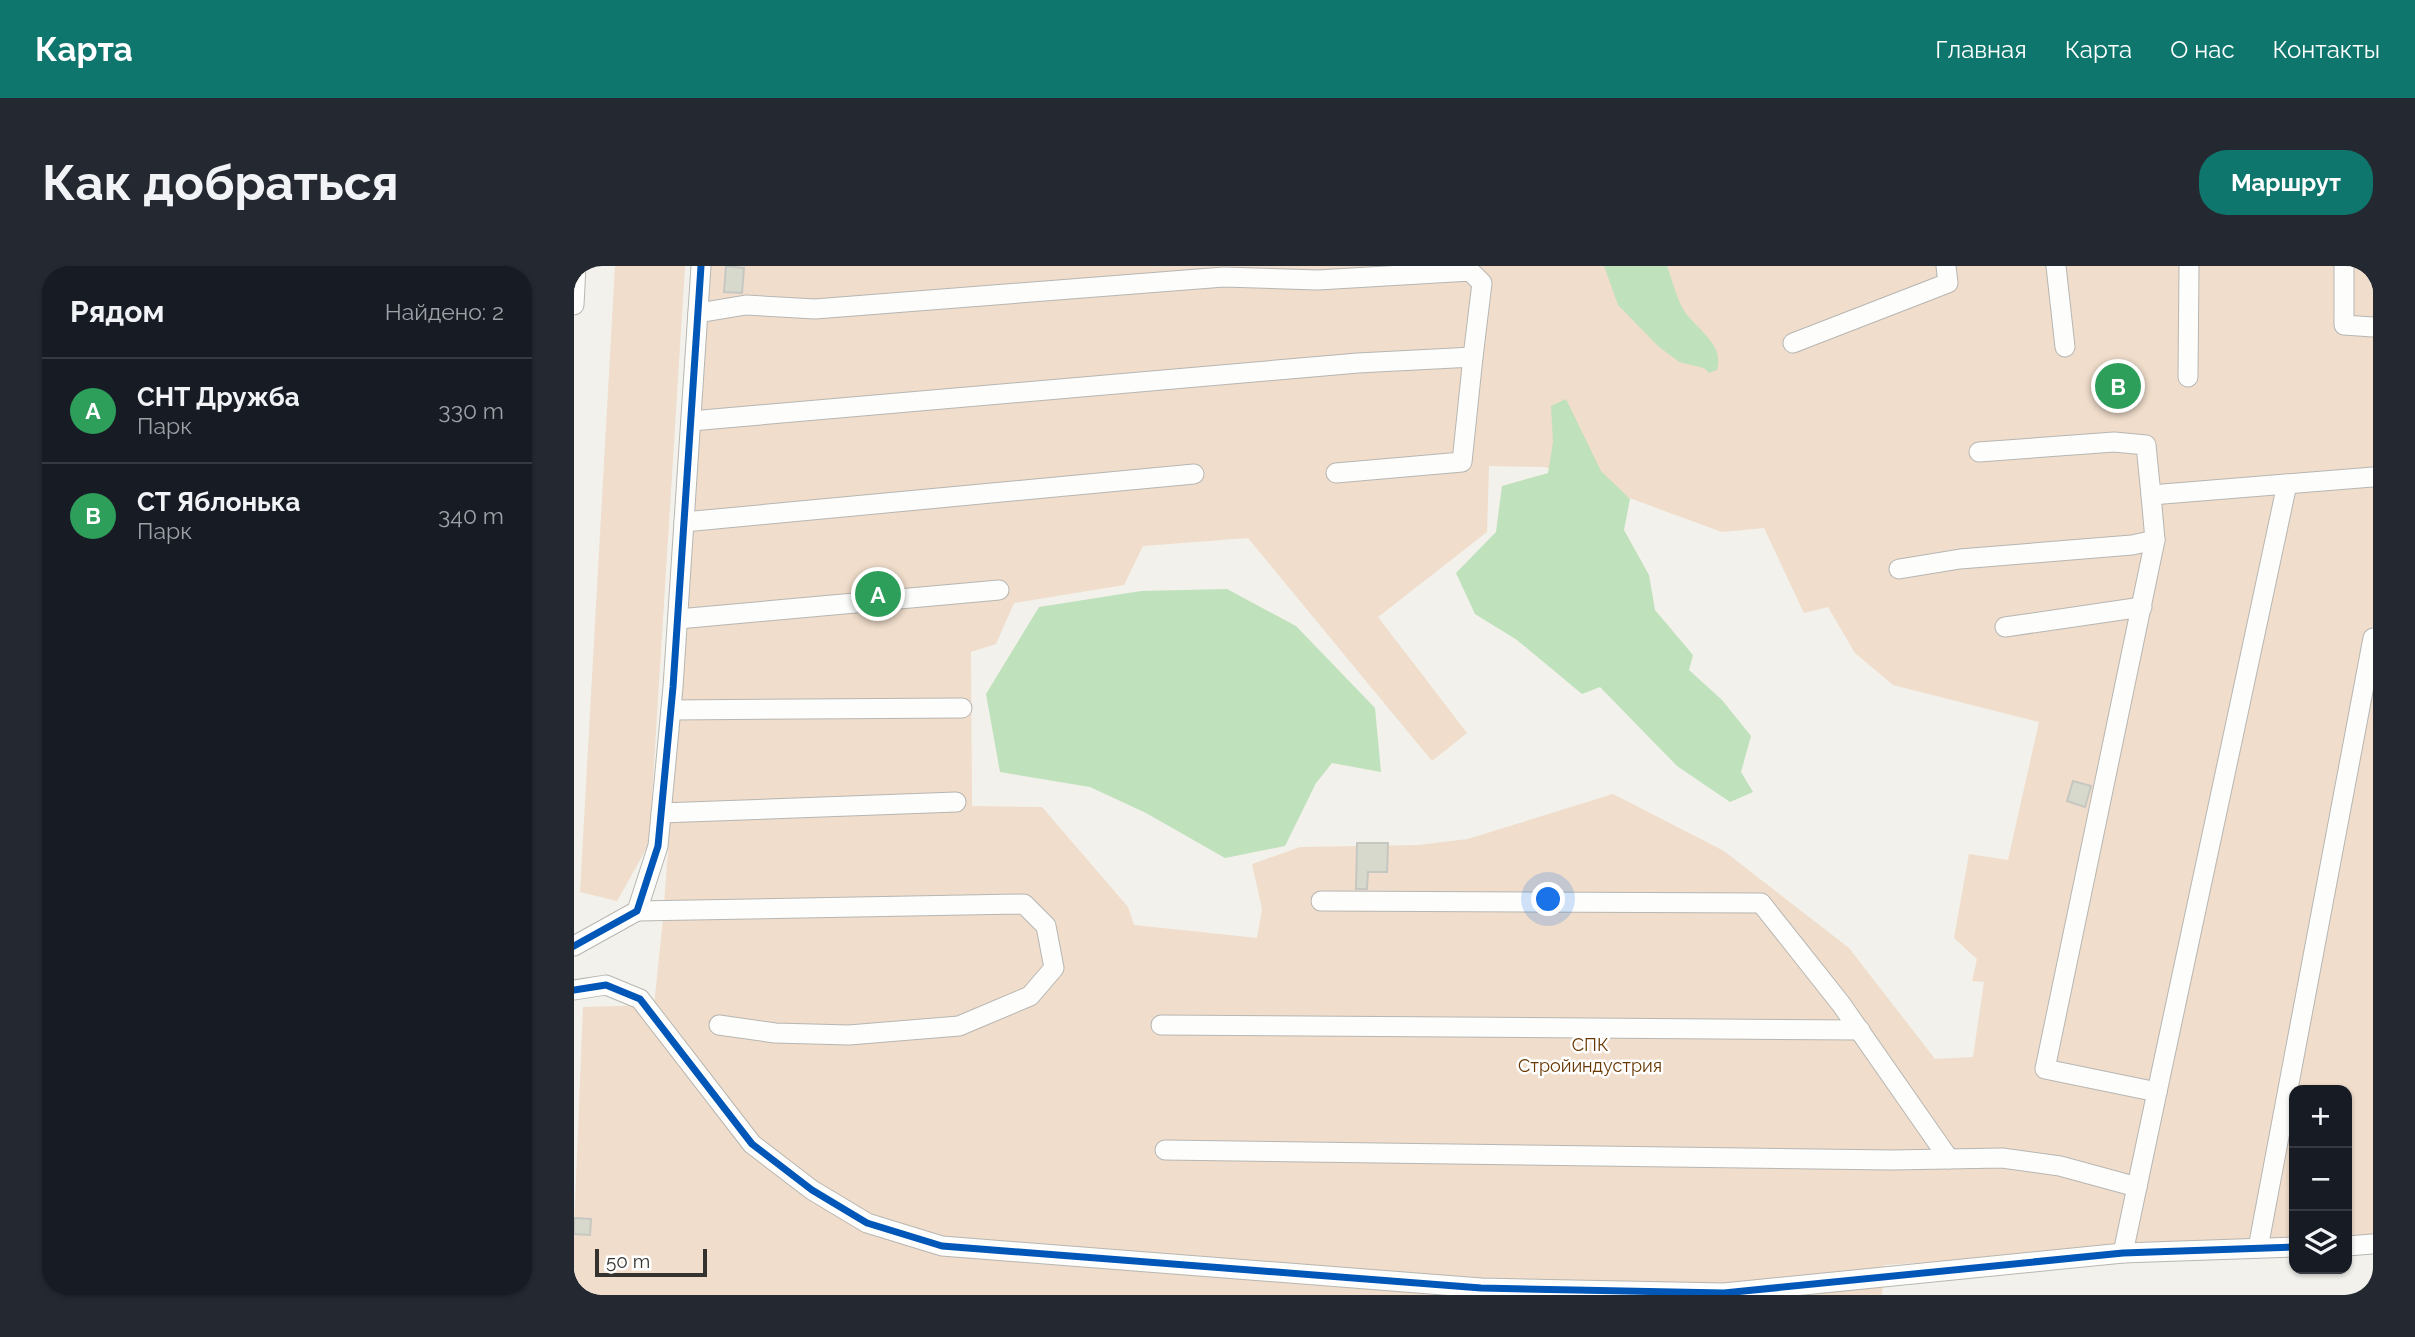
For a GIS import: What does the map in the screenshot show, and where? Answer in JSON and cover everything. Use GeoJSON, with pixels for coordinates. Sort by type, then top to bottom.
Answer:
{"type":"FeatureCollection","features":[{"type":"Feature","properties":{"kind":"street"},"geometry":{"type":"LineString","coordinates":[[574,305],[576,266]]}},
{"type":"Feature","properties":{"kind":"street"},"geometry":{"type":"LineString","coordinates":[[637,911],[658,846],[678,619],[701,266]]}},
{"type":"Feature","properties":{"kind":"street"},"geometry":{"type":"LineString","coordinates":[[1793,343],[1948,283],[1946,266]]}},
{"type":"Feature","properties":{"kind":"street"},"geometry":{"type":"LineString","coordinates":[[2056,266],[2065,347]]}},
{"type":"Feature","properties":{"kind":"street"},"geometry":{"type":"LineString","coordinates":[[2188,377],[2189,266]]}},
{"type":"Feature","properties":{"kind":"street"},"geometry":{"type":"LineString","coordinates":[[2344,266],[2344,325],[2373,327]]}},
{"type":"Feature","properties":{"kind":"street"},"geometry":{"type":"LineString","coordinates":[[698,313],[746,304],[815,309],[1224,277],[1318,280],[1470,271],[1482,283],[1462,461],[1336,473]]}},
{"type":"Feature","properties":{"kind":"street"},"geometry":{"type":"LineString","coordinates":[[691,421],[1358,363],[1473,357]]}},
{"type":"Feature","properties":{"kind":"street"},"geometry":{"type":"LineString","coordinates":[[1979,452],[2114,442],[2146,445],[2155,540],[2045,1069],[2157,1092]]}},
{"type":"Feature","properties":{"kind":"street"},"geometry":{"type":"LineString","coordinates":[[684,522],[1194,474]]}},
{"type":"Feature","properties":{"kind":"street"},"geometry":{"type":"LineString","coordinates":[[2151,495],[2373,477]]}},
{"type":"Feature","properties":{"kind":"street"},"geometry":{"type":"LineString","coordinates":[[2123,1253],[2287,484]]}},
{"type":"Feature","properties":{"kind":"street"},"geometry":{"type":"LineString","coordinates":[[1899,569],[1960,559],[2132,545],[2155,540]]}},
{"type":"Feature","properties":{"kind":"street"},"geometry":{"type":"LineString","coordinates":[[678,619],[999,590]]}},
{"type":"Feature","properties":{"kind":"street"},"geometry":{"type":"LineString","coordinates":[[2006,627],[2142,607]]}},
{"type":"Feature","properties":{"kind":"street"},"geometry":{"type":"LineString","coordinates":[[2258,1248],[2373,638]]}},
{"type":"Feature","properties":{"kind":"street"},"geometry":{"type":"LineString","coordinates":[[671,710],[962,708]]}},
{"type":"Feature","properties":{"kind":"street"},"geometry":{"type":"LineString","coordinates":[[661,813],[956,802]]}},
{"type":"Feature","properties":{"kind":"street"},"geometry":{"type":"LineString","coordinates":[[1321,901],[1761,903],[1860,1030],[1949,1159]]}},
{"type":"Feature","properties":{"kind":"street"},"geometry":{"type":"LineString","coordinates":[[574,947],[637,911],[1024,904],[1045,926],[1054,968],[1030,996],[959,1026],[849,1035],[775,1033],[719,1025]]}},
{"type":"Feature","properties":{"kind":"street"},"geometry":{"type":"LineString","coordinates":[[574,990],[606,985],[640,999],[752,1144],[812,1190],[867,1223],[942,1246],[1480,1288],[1598,1293],[1724,1293],[2123,1253],[2289,1247]]}},
{"type":"Feature","properties":{"kind":"street"},"geometry":{"type":"LineString","coordinates":[[1161,1025],[1860,1030]]}},
{"type":"Feature","properties":{"kind":"street"},"geometry":{"type":"LineString","coordinates":[[1165,1150],[2003,1158],[2049,1165],[2137,1187]]}},
{"type":"Feature","properties":{"kind":"street"},"geometry":{"type":"LineString","coordinates":[[2352,1245],[2372,1239]]}},
{"type":"Feature","properties":{"kind":"street"},"geometry":{"type":"LineString","coordinates":[[1782,1287],[1803,1295]]}},
{"type":"Feature","properties":{"kind":"green space"},"geometry":{"type":"Polygon","coordinates":[[[615,266],[685,266],[649,844],[617,901],[580,892],[615,266]]]}},
{"type":"Feature","properties":{"kind":"green space","name":"СПК Стройиндустрия"},"geometry":{"type":"Polygon","coordinates":[[[711,266],[2373,266],[2373,1240],[2352,1240],[2352,1085],[2289,1085],[2289,1242],[2181,1246],[1884,1265],[1882,1295],[574,1295],[583,1007],[654,1005],[663,919],[711,266]],[[1489,466],[1487,532],[1378,617],[1467,733],[1432,761],[1248,538],[1143,546],[1124,585],[1014,603],[996,644],[971,652],[972,806],[1042,807],[1128,907],[1134,925],[1257,938],[1262,909],[1252,864],[1300,847],[1418,845],[1468,839],[1613,794],[1724,851],[1849,948],[1935,1059],[1973,1057],[1984,982],[1972,981],[1977,959],[1954,938],[1969,854],[2008,860],[2039,722],[1893,685],[1855,653],[1828,607],[1804,613],[1764,528],[1722,532],[1545,467],[1489,466]]]}},
{"type":"Feature","properties":{"kind":"shaded area"},"geometry":{"type":"Polygon","coordinates":[[[1604,266],[1667,266],[1683,309],[1708,337],[1717,352],[1717,370],[1709,373],[1704,368],[1679,362],[1658,346],[1618,305],[1604,266]]]}},
{"type":"Feature","properties":{"kind":"shaded area"},"geometry":{"type":"Polygon","coordinates":[[[1566,399],[1601,471],[1630,499],[1624,530],[1649,575],[1655,610],[1693,655],[1689,670],[1722,700],[1751,736],[1741,772],[1753,792],[1730,802],[1677,766],[1600,687],[1582,694],[1517,640],[1475,614],[1456,573],[1496,532],[1502,486],[1548,473],[1553,442],[1551,406],[1566,399]]]}},
{"type":"Feature","properties":{"kind":"shaded area"},"geometry":{"type":"Polygon","coordinates":[[[1227,589],[1296,626],[1375,708],[1381,772],[1332,763],[1316,783],[1285,846],[1225,858],[1146,813],[1090,787],[1000,772],[986,694],[1039,607],[1141,591],[1227,589]]]}},
{"type":"Feature","properties":{"kind":"building"},"geometry":{"type":"Polygon","coordinates":[[[726,266],[744,268],[742,293],[724,292],[726,266]]]}},
{"type":"Feature","properties":{"kind":"building"},"geometry":{"type":"Polygon","coordinates":[[[2073,781],[2091,786],[2085,807],[2067,801],[2073,781]]]}},
{"type":"Feature","properties":{"kind":"building"},"geometry":{"type":"Polygon","coordinates":[[[1357,843],[1388,843],[1387,872],[1368,872],[1367,889],[1356,889],[1357,843]]]}},
{"type":"Feature","properties":{"kind":"building"},"geometry":{"type":"Polygon","coordinates":[[[574,1218],[591,1219],[590,1235],[574,1234],[574,1218]]]}},
{"type":"Feature","properties":{"kind":"cycle path"},"geometry":{"type":"LineString","coordinates":[[574,946],[637,911],[658,846],[673,687],[701,266]]}},
{"type":"Feature","properties":{"kind":"cycle path"},"geometry":{"type":"LineString","coordinates":[[574,990],[606,985],[640,999],[752,1144],[812,1190],[867,1223],[942,1246],[1481,1288],[1724,1293],[2123,1253],[2289,1247]]}},
{"type":"Feature","properties":{"kind":"place","name":"СТ Яблонька"},"geometry":{"type":"Point","coordinates":[2118,386]}},
{"type":"Feature","properties":{"kind":"place","name":"СНТ Дружба"},"geometry":{"type":"Point","coordinates":[878,594]}}]}
